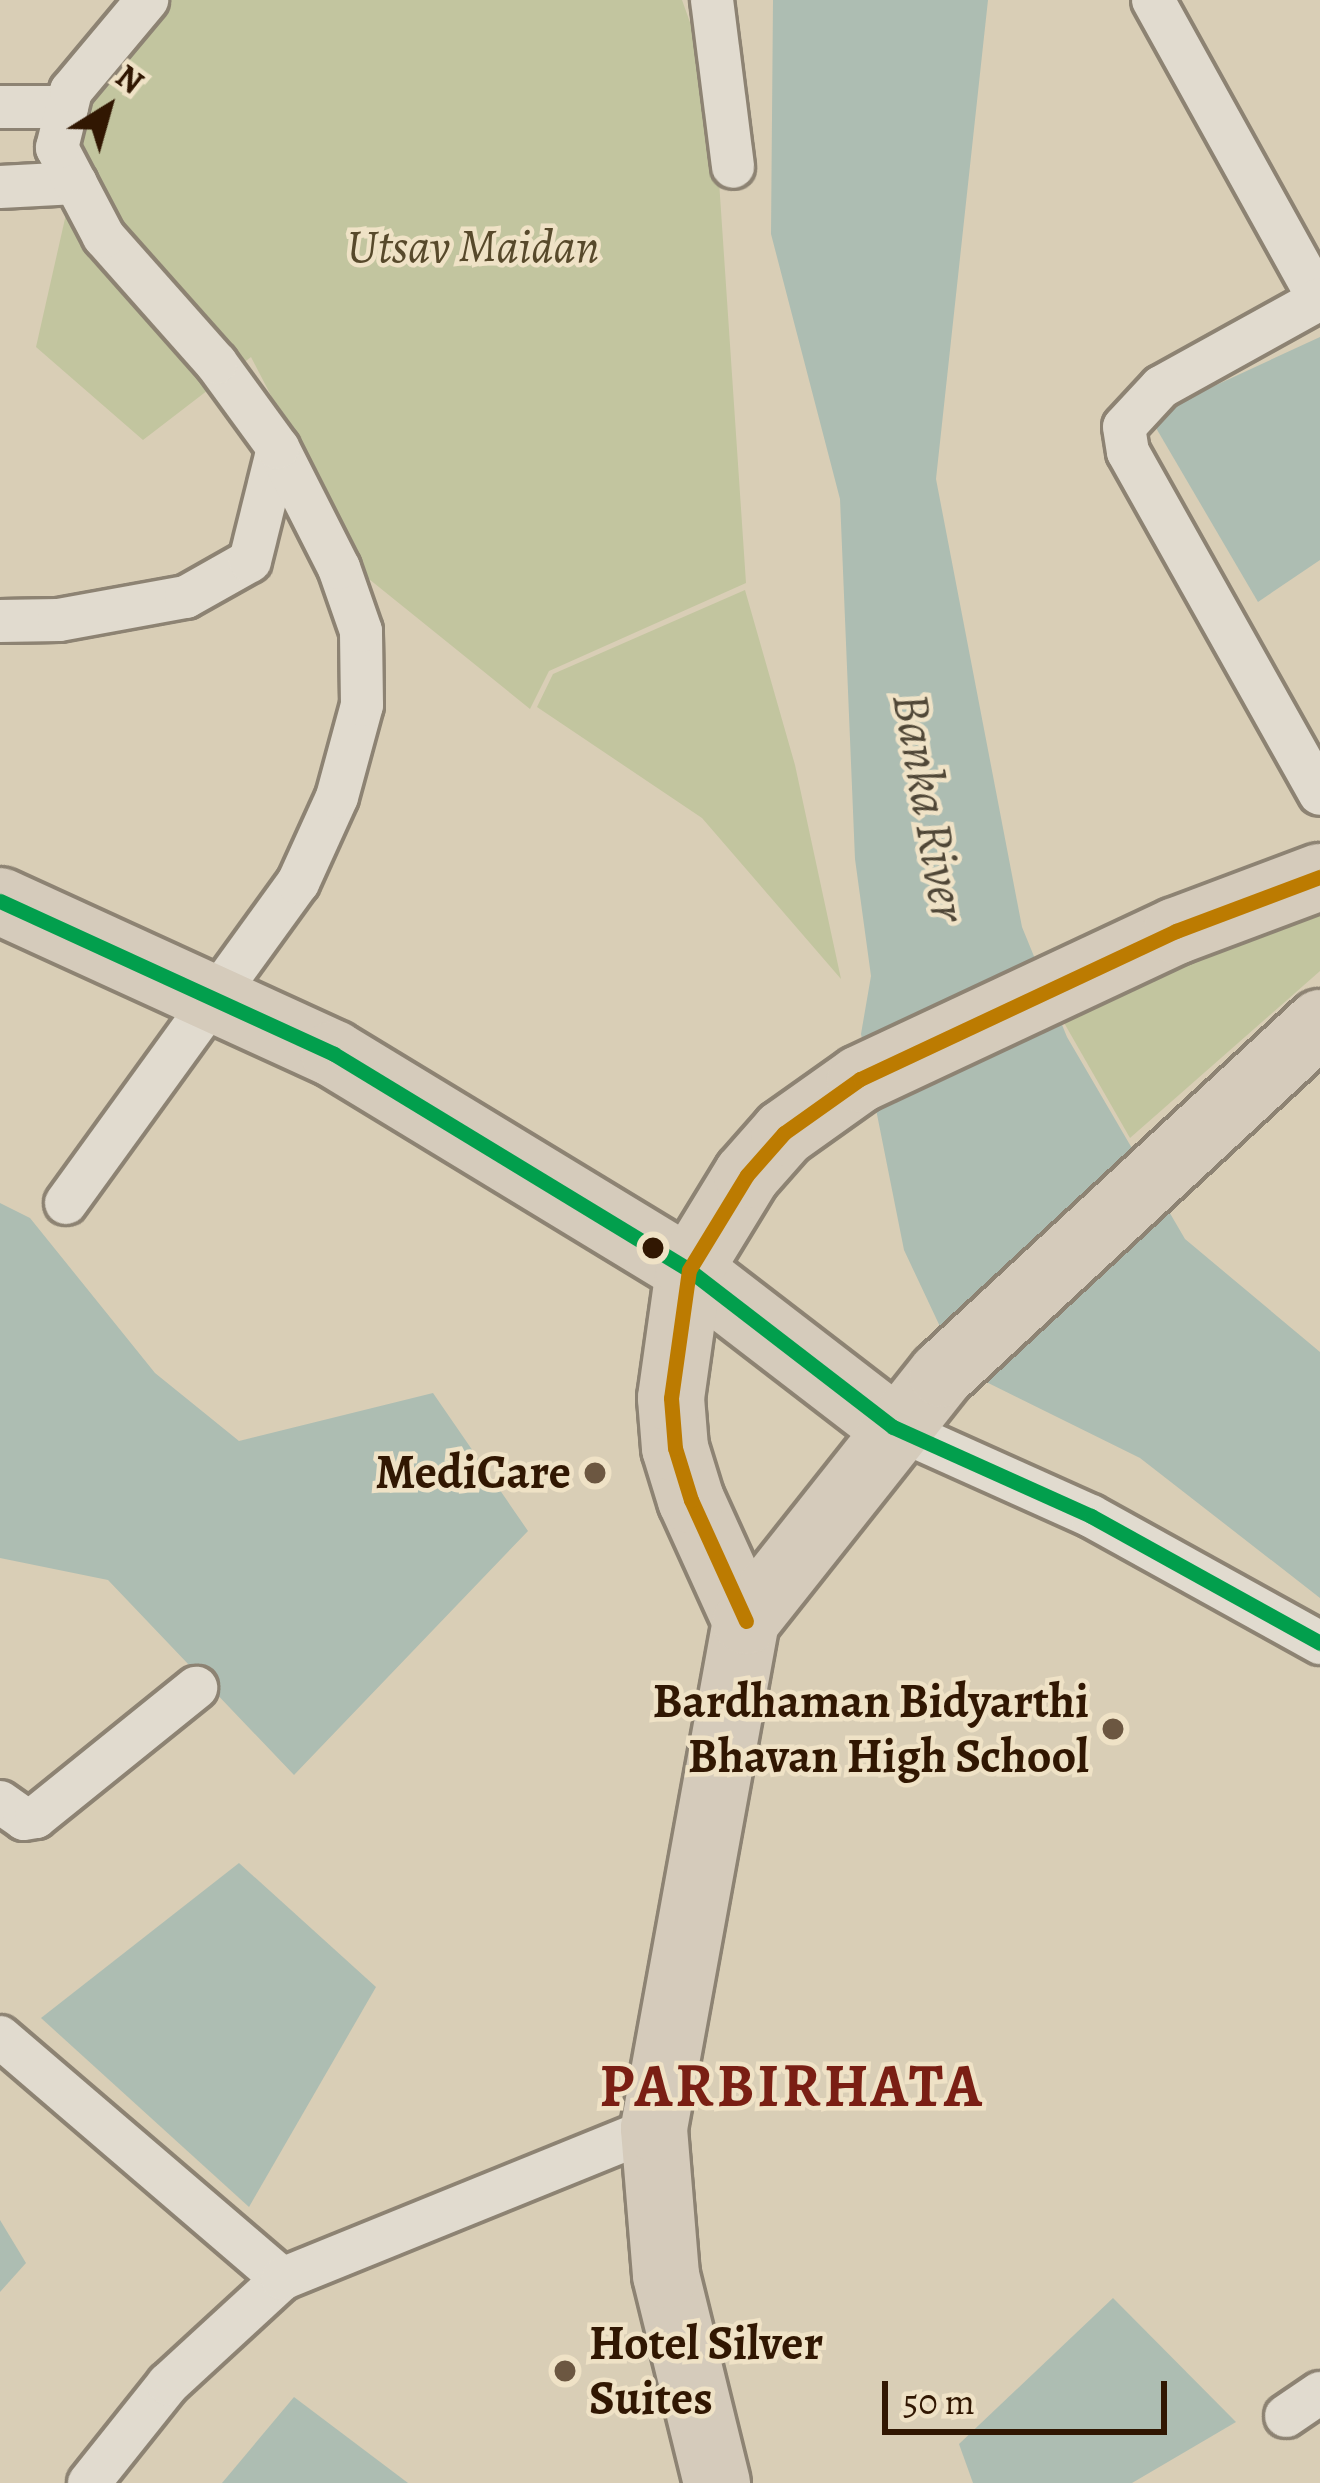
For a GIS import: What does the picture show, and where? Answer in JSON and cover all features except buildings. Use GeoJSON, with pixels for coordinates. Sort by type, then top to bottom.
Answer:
{"type":"FeatureCollection","features":[{"type":"Feature","properties":{"kind":"highway"},"geometry":{"type":"LineString","coordinates":[[746,1621],[675,1448],[675,1346],[689,1270],[784,1133],[860,1078],[1176,931],[1320,877]]}},
{"type":"Feature","properties":{"kind":"highway"},"geometry":{"type":"LineString","coordinates":[[0,901],[222,998],[334,1054],[689,1270],[893,1427]]}},
{"type":"Feature","properties":{"kind":"highway"},"geometry":{"type":"LineString","coordinates":[[717,2483],[665,2275],[654,2128],[746,1621],[893,1427],[942,1374],[1320,1023]]}},
{"type":"Feature","properties":{"kind":"street"},"geometry":{"type":"LineString","coordinates":[[66,1204],[222,998],[298,883],[337,797],[362,705],[361,631],[339,568],[278,448],[215,363],[104,237],[57,148],[71,91],[147,0]]}},
{"type":"Feature","properties":{"kind":"street"},"geometry":{"type":"LineString","coordinates":[[712,0],[733,167]]}},
{"type":"Feature","properties":{"kind":"street"},"geometry":{"type":"LineString","coordinates":[[1153,0],[1320,299],[1161,388],[1124,427],[1138,470],[1320,794]]}},
{"type":"Feature","properties":{"kind":"street"},"geometry":{"type":"LineString","coordinates":[[0,106],[68,107]]}},
{"type":"Feature","properties":{"kind":"street"},"geometry":{"type":"LineString","coordinates":[[0,187],[76,183]]}},
{"type":"Feature","properties":{"kind":"street"},"geometry":{"type":"LineString","coordinates":[[0,622],[187,597],[250,561],[278,448]]}},
{"type":"Feature","properties":{"kind":"street"},"geometry":{"type":"LineString","coordinates":[[893,1427],[1091,1516],[1320,1643]]}},
{"type":"Feature","properties":{"kind":"street"},"geometry":{"type":"LineString","coordinates":[[0,1802],[24,1819],[36,1817],[196,1688]]}},
{"type":"Feature","properties":{"kind":"street"},"geometry":{"type":"LineString","coordinates":[[0,2037],[282,2279]]}},
{"type":"Feature","properties":{"kind":"street"},"geometry":{"type":"LineString","coordinates":[[89,2483],[168,2384],[282,2279],[654,2128]]}},
{"type":"Feature","properties":{"kind":"green space","name":"Utsav Maidan"},"geometry":{"type":"Polygon","coordinates":[[[163,0],[682,0],[692,28],[710,47],[746,583],[549,671],[530,709],[364,575],[251,357],[143,440],[36,347],[78,161],[72,122],[163,0]]]}},
{"type":"Feature","properties":{"kind":"green space"},"geometry":{"type":"Polygon","coordinates":[[[745,590],[795,765],[841,979],[702,818],[537,707],[553,674],[745,590]]]}},
{"type":"Feature","properties":{"kind":"green space"},"geometry":{"type":"Polygon","coordinates":[[[1320,911],[1320,971],[1130,1138],[1059,1014],[1320,911]]]}},
{"type":"Feature","properties":{"kind":"water","name":"Banka River"},"geometry":{"type":"Polygon","coordinates":[[[773,0],[988,0],[936,479],[1022,927],[1067,1037],[1185,1239],[1320,1352],[1320,1598],[1140,1458],[960,1369],[904,1250],[861,1034],[871,976],[855,859],[840,499],[771,234],[773,0]]]}},
{"type":"Feature","properties":{"kind":"water"},"geometry":{"type":"Polygon","coordinates":[[[1320,337],[1320,560],[1258,602],[1149,416],[1320,337]]]}},
{"type":"Feature","properties":{"kind":"water"},"geometry":{"type":"Polygon","coordinates":[[[0,1203],[30,1218],[155,1373],[239,1441],[433,1393],[528,1531],[294,1775],[108,1580],[0,1558],[0,1203]]]}},
{"type":"Feature","properties":{"kind":"water"},"geometry":{"type":"Polygon","coordinates":[[[239,1863],[376,1987],[249,2207],[41,2018],[239,1863]]]}},
{"type":"Feature","properties":{"kind":"water"},"geometry":{"type":"Polygon","coordinates":[[[0,2220],[26,2263],[0,2292],[0,2220]]]}},
{"type":"Feature","properties":{"kind":"water"},"geometry":{"type":"Polygon","coordinates":[[[1113,2298],[1236,2422],[1132,2483],[973,2483],[959,2444],[1113,2298]]]}},
{"type":"Feature","properties":{"kind":"water"},"geometry":{"type":"Polygon","coordinates":[[[294,2397],[408,2483],[222,2483],[294,2397]]]}},
{"type":"Feature","properties":{"kind":"transit line"},"geometry":{"type":"LineString","coordinates":[[746,1621],[691,1500],[675,1448],[671,1398],[689,1270],[747,1175],[784,1133],[860,1079],[1176,931],[1320,877]]}},
{"type":"Feature","properties":{"kind":"transit line"},"geometry":{"type":"LineString","coordinates":[[0,901],[334,1054],[689,1270],[893,1427],[1091,1516],[1320,1643]]}},
{"type":"Feature","properties":{"kind":"place","name":"MediCare"},"geometry":{"type":"Point","coordinates":[595,1473]}},
{"type":"Feature","properties":{"kind":"place","name":"Bardhaman Bidyarthi Bhavan High School"},"geometry":{"type":"Point","coordinates":[1113,1729]}},
{"type":"Feature","properties":{"kind":"place","name":"Hotel Silver Suites"},"geometry":{"type":"Point","coordinates":[565,2371]}},
{"type":"Feature","properties":{"kind":"district","name":"PARBIRHATA"},"geometry":{"type":"Point","coordinates":[792,2086]}}]}
